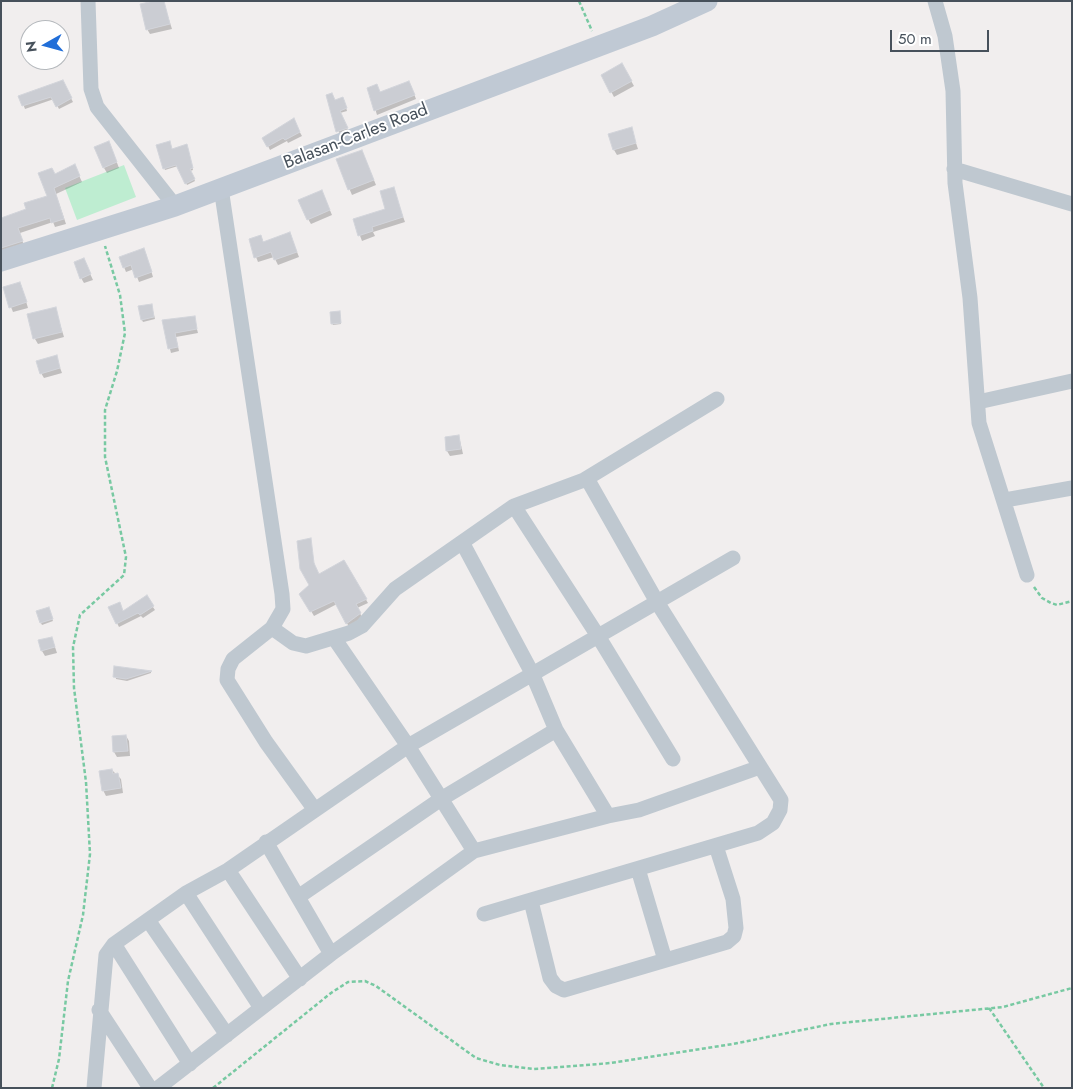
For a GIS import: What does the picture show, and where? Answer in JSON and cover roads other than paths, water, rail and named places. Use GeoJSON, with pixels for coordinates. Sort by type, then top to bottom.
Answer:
{"type":"FeatureCollection","features":[{"type":"Feature","properties":{"kind":"main road","name":"Balasan-Carles Road"},"geometry":{"type":"LineString","coordinates":[[1,261],[175,206],[598,47],[652,26],[707,1]]}},
{"type":"Feature","properties":{"kind":"street"},"geometry":{"type":"LineString","coordinates":[[88,1],[91,90],[97,107],[175,206]]}},
{"type":"Feature","properties":{"kind":"street"},"geometry":{"type":"LineString","coordinates":[[935,1],[945,36],[953,91],[954,169],[970,298],[979,423],[1026,575]]}},
{"type":"Feature","properties":{"kind":"street"},"geometry":{"type":"LineString","coordinates":[[954,169],[1072,204]]}},
{"type":"Feature","properties":{"kind":"street"},"geometry":{"type":"LineString","coordinates":[[221,188],[283,609],[272,628],[233,659],[228,669],[227,680],[266,742],[315,810]]}},
{"type":"Feature","properties":{"kind":"street"},"geometry":{"type":"LineString","coordinates":[[978,402],[1072,380]]}},
{"type":"Feature","properties":{"kind":"street"},"geometry":{"type":"LineString","coordinates":[[272,628],[293,643],[306,646],[334,638],[362,626],[395,589],[514,506],[584,480],[717,399]]}},
{"type":"Feature","properties":{"kind":"street"},"geometry":{"type":"LineString","coordinates":[[484,914],[758,833],[773,823],[780,810],[780,800],[657,602],[590,482],[584,480]]}},
{"type":"Feature","properties":{"kind":"street"},"geometry":{"type":"LineString","coordinates":[[1004,500],[1072,488]]}},
{"type":"Feature","properties":{"kind":"street"},"geometry":{"type":"LineString","coordinates":[[514,506],[598,636],[673,759]]}},
{"type":"Feature","properties":{"kind":"street"},"geometry":{"type":"LineString","coordinates":[[462,542],[532,673],[556,730],[608,816]]}},
{"type":"Feature","properties":{"kind":"street"},"geometry":{"type":"LineString","coordinates":[[94,1088],[99,1010],[106,955],[114,944],[186,893],[228,870],[266,842],[408,746],[733,558]]}},
{"type":"Feature","properties":{"kind":"street"},"geometry":{"type":"LineString","coordinates":[[334,638],[408,746],[474,851]]}},
{"type":"Feature","properties":{"kind":"street"},"geometry":{"type":"LineString","coordinates":[[298,897],[441,798],[556,730]]}},
{"type":"Feature","properties":{"kind":"street"},"geometry":{"type":"LineString","coordinates":[[158,1088],[331,954],[474,851],[608,816],[639,810],[760,767]]}},
{"type":"Feature","properties":{"kind":"street"},"geometry":{"type":"LineString","coordinates":[[266,842],[331,954]]}},
{"type":"Feature","properties":{"kind":"street"},"geometry":{"type":"LineString","coordinates":[[531,901],[550,978],[556,986],[564,990],[727,942],[734,936],[736,928],[733,899],[716,846]]}},
{"type":"Feature","properties":{"kind":"street"},"geometry":{"type":"LineString","coordinates":[[638,869],[665,960]]}},
{"type":"Feature","properties":{"kind":"street"},"geometry":{"type":"LineString","coordinates":[[228,870],[300,979]]}},
{"type":"Feature","properties":{"kind":"street"},"geometry":{"type":"LineString","coordinates":[[186,893],[261,1008]]}},
{"type":"Feature","properties":{"kind":"street"},"geometry":{"type":"LineString","coordinates":[[148,920],[227,1034]]}},
{"type":"Feature","properties":{"kind":"street"},"geometry":{"type":"LineString","coordinates":[[114,944],[190,1064]]}},
{"type":"Feature","properties":{"kind":"street"},"geometry":{"type":"LineString","coordinates":[[99,1010],[150,1088]]}}]}
